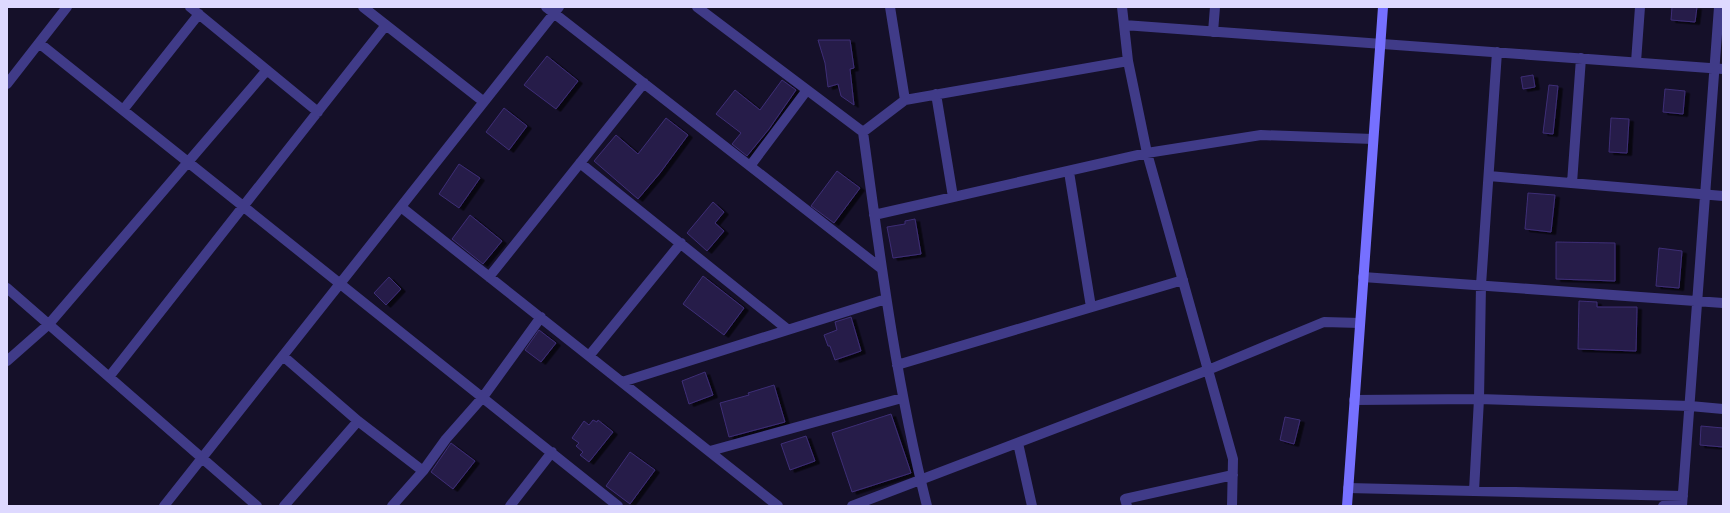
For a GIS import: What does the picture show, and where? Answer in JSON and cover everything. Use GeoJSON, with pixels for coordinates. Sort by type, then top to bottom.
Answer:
{"type":"FeatureCollection","features":[{"type":"Feature","properties":{"kind":"street"},"geometry":{"type":"LineString","coordinates":[[7,84],[67,7]]}},
{"type":"Feature","properties":{"kind":"street"},"geometry":{"type":"LineString","coordinates":[[190,7],[318,112]]}},
{"type":"Feature","properties":{"kind":"street"},"geometry":{"type":"LineString","coordinates":[[363,7],[484,102]]}},
{"type":"Feature","properties":{"kind":"street"},"geometry":{"type":"LineString","coordinates":[[890,7],[905,100]]}},
{"type":"Feature","properties":{"kind":"street"},"geometry":{"type":"LineString","coordinates":[[1122,7],[1128,61],[1146,153],[1234,459],[1232,506]]}},
{"type":"Feature","properties":{"kind":"street"},"geometry":{"type":"LineString","coordinates":[[1213,32],[1215,7]]}},
{"type":"Feature","properties":{"kind":"street"},"geometry":{"type":"LineString","coordinates":[[1347,506],[1383,7]]}},
{"type":"Feature","properties":{"kind":"street"},"geometry":{"type":"LineString","coordinates":[[1636,62],[1640,7]]}},
{"type":"Feature","properties":{"kind":"street"},"geometry":{"type":"LineString","coordinates":[[1683,501],[1705,194],[1719,68],[1719,7]]}},
{"type":"Feature","properties":{"kind":"street"},"geometry":{"type":"LineString","coordinates":[[702,8],[863,132],[886,299],[902,398],[927,506]]}},
{"type":"Feature","properties":{"kind":"street"},"geometry":{"type":"LineString","coordinates":[[164,506],[484,102],[553,9],[644,83],[882,269]]}},
{"type":"Feature","properties":{"kind":"street"},"geometry":{"type":"LineString","coordinates":[[122,110],[199,14]]}},
{"type":"Feature","properties":{"kind":"street"},"geometry":{"type":"LineString","coordinates":[[109,377],[386,25]]}},
{"type":"Feature","properties":{"kind":"street"},"geometry":{"type":"LineString","coordinates":[[1124,26],[1719,68]]}},
{"type":"Feature","properties":{"kind":"street"},"geometry":{"type":"LineString","coordinates":[[39,43],[618,506]]}},
{"type":"Feature","properties":{"kind":"street"},"geometry":{"type":"LineString","coordinates":[[1474,491],[1479,399],[1481,285],[1497,52]]}},
{"type":"Feature","properties":{"kind":"street"},"geometry":{"type":"LineString","coordinates":[[1572,183],[1581,58]]}},
{"type":"Feature","properties":{"kind":"street"},"geometry":{"type":"LineString","coordinates":[[863,132],[905,100],[1128,61]]}},
{"type":"Feature","properties":{"kind":"street"},"geometry":{"type":"LineString","coordinates":[[7,361],[49,324],[267,70]]}},
{"type":"Feature","properties":{"kind":"street"},"geometry":{"type":"LineString","coordinates":[[489,277],[644,83]]}},
{"type":"Feature","properties":{"kind":"street"},"geometry":{"type":"LineString","coordinates":[[750,166],[807,90]]}},
{"type":"Feature","properties":{"kind":"street"},"geometry":{"type":"LineString","coordinates":[[936,94],[953,197]]}},
{"type":"Feature","properties":{"kind":"street"},"geometry":{"type":"LineString","coordinates":[[874,215],[1069,172],[1146,153],[1261,135],[1373,140]]}},
{"type":"Feature","properties":{"kind":"street"},"geometry":{"type":"LineString","coordinates":[[580,162],[787,329]]}},
{"type":"Feature","properties":{"kind":"street"},"geometry":{"type":"LineString","coordinates":[[1069,172],[1091,307]]}},
{"type":"Feature","properties":{"kind":"street"},"geometry":{"type":"LineString","coordinates":[[1489,176],[1723,196]]}},
{"type":"Feature","properties":{"kind":"street"},"geometry":{"type":"LineString","coordinates":[[401,207],[778,506]]}},
{"type":"Feature","properties":{"kind":"street"},"geometry":{"type":"LineString","coordinates":[[589,356],[681,243]]}},
{"type":"Feature","properties":{"kind":"street"},"geometry":{"type":"LineString","coordinates":[[1363,277],[1723,304]]}},
{"type":"Feature","properties":{"kind":"street"},"geometry":{"type":"LineString","coordinates":[[897,364],[1183,280]]}},
{"type":"Feature","properties":{"kind":"street"},"geometry":{"type":"LineString","coordinates":[[7,288],[257,506]]}},
{"type":"Feature","properties":{"kind":"street"},"geometry":{"type":"LineString","coordinates":[[622,382],[886,299]]}},
{"type":"Feature","properties":{"kind":"street"},"geometry":{"type":"LineString","coordinates":[[392,506],[401,502],[446,439],[483,397],[540,317]]}},
{"type":"Feature","properties":{"kind":"street"},"geometry":{"type":"LineString","coordinates":[[852,506],[1208,370],[1324,322],[1360,323]]}},
{"type":"Feature","properties":{"kind":"street"},"geometry":{"type":"LineString","coordinates":[[283,356],[358,421],[423,471]]}},
{"type":"Feature","properties":{"kind":"street"},"geometry":{"type":"LineString","coordinates":[[710,451],[902,398]]}},
{"type":"Feature","properties":{"kind":"street"},"geometry":{"type":"LineString","coordinates":[[1354,400],[1479,399],[1690,406],[1723,409]]}},
{"type":"Feature","properties":{"kind":"street"},"geometry":{"type":"LineString","coordinates":[[284,506],[358,421]]}},
{"type":"Feature","properties":{"kind":"street"},"geometry":{"type":"LineString","coordinates":[[1018,443],[1032,506]]}},
{"type":"Feature","properties":{"kind":"street"},"geometry":{"type":"LineString","coordinates":[[510,506],[552,452]]}},
{"type":"Feature","properties":{"kind":"street"},"geometry":{"type":"LineString","coordinates":[[1126,506],[1125,499],[1233,476]]}},
{"type":"Feature","properties":{"kind":"street"},"geometry":{"type":"LineString","coordinates":[[1348,488],[1474,491],[1683,501]]}},
{"type":"Feature","properties":{"kind":"street"},"geometry":{"type":"LineString","coordinates":[[1663,506],[1683,501]]}},
{"type":"Feature","properties":{"kind":"building"},"geometry":{"type":"Polygon","coordinates":[[[1672,7],[1697,7],[1695,22],[1671,20],[1672,7]]]}},
{"type":"Feature","properties":{"kind":"building"},"geometry":{"type":"Polygon","coordinates":[[[818,40],[850,40],[854,68],[850,69],[854,105],[841,96],[838,84],[828,87],[825,63],[818,40]]]}},
{"type":"Feature","properties":{"kind":"building"},"geometry":{"type":"Polygon","coordinates":[[[547,56],[578,81],[556,109],[524,85],[547,56]]]}},
{"type":"Feature","properties":{"kind":"building"},"geometry":{"type":"Polygon","coordinates":[[[1533,75],[1535,87],[1523,89],[1521,77],[1533,75]]]}},
{"type":"Feature","properties":{"kind":"building"},"geometry":{"type":"Polygon","coordinates":[[[782,80],[796,90],[769,129],[747,156],[732,144],[741,133],[716,114],[735,90],[760,110],[782,80]]]}},
{"type":"Feature","properties":{"kind":"building"},"geometry":{"type":"Polygon","coordinates":[[[1549,85],[1558,86],[1553,134],[1543,133],[1549,85]]]}},
{"type":"Feature","properties":{"kind":"building"},"geometry":{"type":"Polygon","coordinates":[[[1665,89],[1685,91],[1683,114],[1663,112],[1665,89]]]}},
{"type":"Feature","properties":{"kind":"building"},"geometry":{"type":"Polygon","coordinates":[[[504,108],[527,126],[509,150],[486,132],[504,108]]]}},
{"type":"Feature","properties":{"kind":"building"},"geometry":{"type":"Polygon","coordinates":[[[666,118],[688,135],[660,173],[638,199],[594,161],[616,135],[638,154],[666,118]]]}},
{"type":"Feature","properties":{"kind":"building"},"geometry":{"type":"Polygon","coordinates":[[[1611,118],[1629,119],[1627,153],[1609,152],[1611,118]]]}},
{"type":"Feature","properties":{"kind":"building"},"geometry":{"type":"Polygon","coordinates":[[[459,164],[480,178],[459,208],[439,194],[459,164]]]}},
{"type":"Feature","properties":{"kind":"building"},"geometry":{"type":"Polygon","coordinates":[[[837,171],[860,188],[834,223],[811,206],[837,171]]]}},
{"type":"Feature","properties":{"kind":"building"},"geometry":{"type":"Polygon","coordinates":[[[1528,193],[1555,195],[1551,232],[1525,229],[1528,193]]]}},
{"type":"Feature","properties":{"kind":"building"},"geometry":{"type":"Polygon","coordinates":[[[713,202],[724,212],[715,223],[724,231],[707,251],[687,233],[713,202]]]}},
{"type":"Feature","properties":{"kind":"building"},"geometry":{"type":"Polygon","coordinates":[[[470,215],[502,241],[483,264],[452,239],[470,215]]]}},
{"type":"Feature","properties":{"kind":"building"},"geometry":{"type":"Polygon","coordinates":[[[915,219],[921,254],[893,258],[887,227],[905,224],[905,221],[915,219]]]}},
{"type":"Feature","properties":{"kind":"building"},"geometry":{"type":"Polygon","coordinates":[[[1556,242],[1615,243],[1615,281],[1556,279],[1556,242]]]}},
{"type":"Feature","properties":{"kind":"building"},"geometry":{"type":"Polygon","coordinates":[[[1659,248],[1682,251],[1679,288],[1656,286],[1659,248]]]}},
{"type":"Feature","properties":{"kind":"building"},"geometry":{"type":"Polygon","coordinates":[[[703,276],[744,308],[724,335],[683,304],[703,276]]]}},
{"type":"Feature","properties":{"kind":"building"},"geometry":{"type":"Polygon","coordinates":[[[389,277],[401,289],[386,305],[374,293],[389,277]]]}},
{"type":"Feature","properties":{"kind":"building"},"geometry":{"type":"Polygon","coordinates":[[[1579,301],[1597,302],[1597,307],[1637,307],[1636,351],[1578,349],[1579,301]]]}},
{"type":"Feature","properties":{"kind":"building"},"geometry":{"type":"Polygon","coordinates":[[[851,317],[861,351],[835,360],[824,335],[837,330],[835,322],[851,317]]]}},
{"type":"Feature","properties":{"kind":"building"},"geometry":{"type":"Polygon","coordinates":[[[539,330],[556,343],[541,362],[525,350],[539,330]]]}},
{"type":"Feature","properties":{"kind":"building"},"geometry":{"type":"Polygon","coordinates":[[[705,372],[713,395],[689,404],[682,381],[705,372]]]}},
{"type":"Feature","properties":{"kind":"building"},"geometry":{"type":"Polygon","coordinates":[[[774,385],[785,422],[729,437],[720,403],[749,395],[748,393],[774,385]]]}},
{"type":"Feature","properties":{"kind":"building"},"geometry":{"type":"Polygon","coordinates":[[[891,414],[911,473],[852,492],[832,433],[891,414]]]}},
{"type":"Feature","properties":{"kind":"building"},"geometry":{"type":"Polygon","coordinates":[[[1285,417],[1300,420],[1294,444],[1280,440],[1285,417]]]}},
{"type":"Feature","properties":{"kind":"building"},"geometry":{"type":"Polygon","coordinates":[[[593,420],[597,422],[598,420],[613,432],[589,462],[580,455],[583,452],[576,446],[579,443],[572,438],[584,421],[589,425],[593,420]]]}},
{"type":"Feature","properties":{"kind":"building"},"geometry":{"type":"Polygon","coordinates":[[[1701,426],[1723,428],[1723,447],[1700,445],[1701,426]]]}},
{"type":"Feature","properties":{"kind":"building"},"geometry":{"type":"Polygon","coordinates":[[[806,436],[815,461],[790,470],[781,444],[806,436]]]}},
{"type":"Feature","properties":{"kind":"building"},"geometry":{"type":"Polygon","coordinates":[[[451,443],[475,461],[453,489],[431,472],[451,443]]]}},
{"type":"Feature","properties":{"kind":"building"},"geometry":{"type":"Polygon","coordinates":[[[630,452],[655,470],[630,504],[606,486],[630,452]]]}}]}
